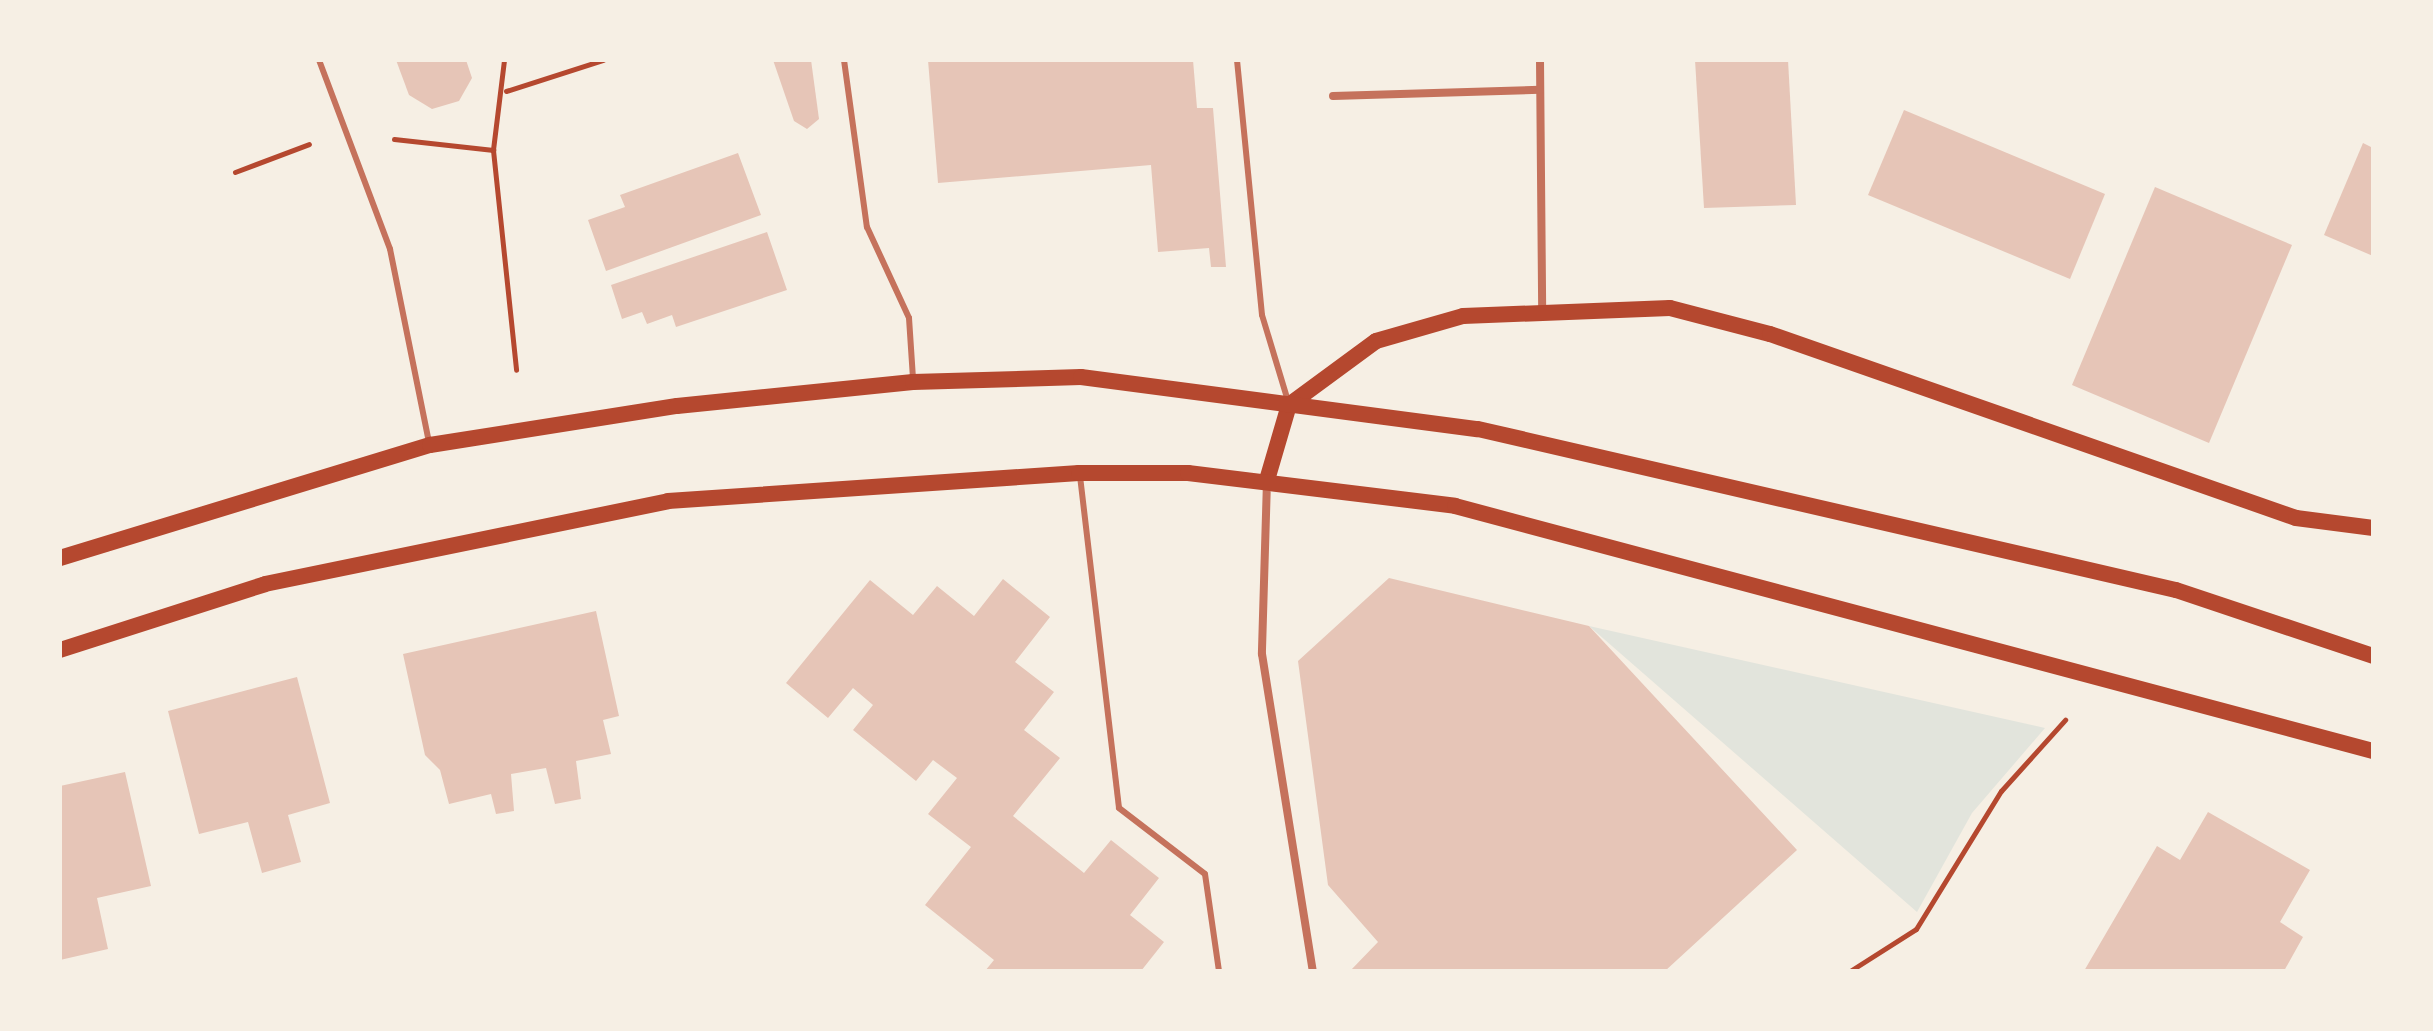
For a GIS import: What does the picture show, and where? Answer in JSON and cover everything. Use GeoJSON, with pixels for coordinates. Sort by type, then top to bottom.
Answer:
{"type":"FeatureCollection","features":[{"type":"Feature","properties":{"kind":"main road"},"geometry":{"type":"LineString","coordinates":[[1267,480],[1289,405],[1376,341],[1463,316],[1670,308],[1770,334],[2296,518],[2373,528]]}},
{"type":"Feature","properties":{"kind":"main road"},"geometry":{"type":"LineString","coordinates":[[60,558],[430,445],[677,406],[913,382],[1081,377],[1478,429],[2114,576],[2373,656]]}},
{"type":"Feature","properties":{"kind":"main road"},"geometry":{"type":"LineString","coordinates":[[60,650],[265,584],[668,501],[1079,473],[1267,480],[1455,506],[2373,751]]}},
{"type":"Feature","properties":{"kind":"street"},"geometry":{"type":"LineString","coordinates":[[1540,60],[1542,312]]}},
{"type":"Feature","properties":{"kind":"street"},"geometry":{"type":"LineString","coordinates":[[1333,96],[1540,90]]}},
{"type":"Feature","properties":{"kind":"street"},"geometry":{"type":"LineString","coordinates":[[1267,480],[1262,654],[1313,971]]}},
{"type":"Feature","properties":{"kind":"lane"},"geometry":{"type":"LineString","coordinates":[[319,60],[390,249],[430,445]]}},
{"type":"Feature","properties":{"kind":"lane"},"geometry":{"type":"LineString","coordinates":[[844,60],[867,227],[909,318],[913,382]]}},
{"type":"Feature","properties":{"kind":"lane"},"geometry":{"type":"LineString","coordinates":[[1237,60],[1262,315],[1289,405]]}},
{"type":"Feature","properties":{"kind":"lane"},"geometry":{"type":"LineString","coordinates":[[1079,473],[1119,808],[1205,874],[1219,971]]}},
{"type":"Feature","properties":{"kind":"path"},"geometry":{"type":"LineString","coordinates":[[504,60],[506,91],[493,150],[516,370]]}},
{"type":"Feature","properties":{"kind":"path"},"geometry":{"type":"LineString","coordinates":[[506,91],[603,60]]}},
{"type":"Feature","properties":{"kind":"path"},"geometry":{"type":"LineString","coordinates":[[394,139],[493,150]]}},
{"type":"Feature","properties":{"kind":"path"},"geometry":{"type":"LineString","coordinates":[[235,172],[309,144]]}},
{"type":"Feature","properties":{"kind":"path"},"geometry":{"type":"LineString","coordinates":[[1850,971],[1916,929],[2001,791],[2065,720]]}},
{"type":"Feature","properties":{"kind":"shaded area"},"geometry":{"type":"Polygon","coordinates":[[[1589,626],[2045,728],[1972,813],[1917,912],[1589,626]]]}},
{"type":"Feature","properties":{"kind":"building"},"geometry":{"type":"Polygon","coordinates":[[[396,60],[466,60],[472,78],[459,101],[432,109],[409,95],[396,60]]]}},
{"type":"Feature","properties":{"kind":"building"},"geometry":{"type":"Polygon","coordinates":[[[773,60],[811,60],[819,119],[807,129],[794,121],[773,60]]]}},
{"type":"Feature","properties":{"kind":"building"},"geometry":{"type":"Polygon","coordinates":[[[928,60],[1193,60],[1197,108],[1213,108],[1226,267],[1211,267],[1209,248],[1158,252],[1151,165],[938,183],[928,60]]]}},
{"type":"Feature","properties":{"kind":"building"},"geometry":{"type":"Polygon","coordinates":[[[1695,60],[1788,60],[1796,205],[1704,208],[1695,60]]]}},
{"type":"Feature","properties":{"kind":"building"},"geometry":{"type":"Polygon","coordinates":[[[1904,110],[2105,194],[2070,279],[1868,195],[1904,110]]]}},
{"type":"Feature","properties":{"kind":"building"},"geometry":{"type":"Polygon","coordinates":[[[2363,143],[2373,148],[2373,256],[2324,235],[2363,143]]]}},
{"type":"Feature","properties":{"kind":"building"},"geometry":{"type":"Polygon","coordinates":[[[738,153],[761,215],[606,271],[588,220],[625,207],[620,195],[738,153]]]}},
{"type":"Feature","properties":{"kind":"building"},"geometry":{"type":"Polygon","coordinates":[[[2155,187],[2292,245],[2209,443],[2072,385],[2155,187]]]}},
{"type":"Feature","properties":{"kind":"building"},"geometry":{"type":"Polygon","coordinates":[[[767,232],[787,290],[676,327],[672,315],[647,324],[642,312],[622,319],[611,285],[767,232]]]}},
{"type":"Feature","properties":{"kind":"building"},"geometry":{"type":"Polygon","coordinates":[[[1389,578],[1589,626],[1797,850],[1665,971],[1350,971],[1378,942],[1328,885],[1298,661],[1389,578]]]}},
{"type":"Feature","properties":{"kind":"building"},"geometry":{"type":"Polygon","coordinates":[[[1003,579],[1050,617],[1015,662],[1054,692],[1024,730],[1060,758],[1013,816],[1084,873],[1111,840],[1159,878],[1130,915],[1164,942],[1141,971],[985,971],[994,960],[925,905],[971,847],[928,814],[957,778],[933,760],[916,781],[853,730],[873,705],[853,688],[828,718],[786,683],[870,580],[913,615],[937,586],[974,616],[1003,579]]]}},
{"type":"Feature","properties":{"kind":"building"},"geometry":{"type":"Polygon","coordinates":[[[596,611],[619,716],[603,720],[611,754],[576,761],[581,799],[555,804],[546,768],[511,774],[514,811],[496,814],[491,794],[449,804],[440,770],[425,755],[403,654],[596,611]]]}},
{"type":"Feature","properties":{"kind":"building"},"geometry":{"type":"Polygon","coordinates":[[[297,677],[330,803],[288,815],[301,862],[262,873],[248,822],[199,834],[168,711],[297,677]]]}},
{"type":"Feature","properties":{"kind":"building"},"geometry":{"type":"Polygon","coordinates":[[[125,772],[151,886],[97,898],[108,949],[60,960],[60,786],[125,772]]]}},
{"type":"Feature","properties":{"kind":"building"},"geometry":{"type":"Polygon","coordinates":[[[2208,812],[2310,870],[2280,922],[2303,937],[2284,971],[2084,971],[2157,846],[2180,860],[2208,812]]]}}]}
